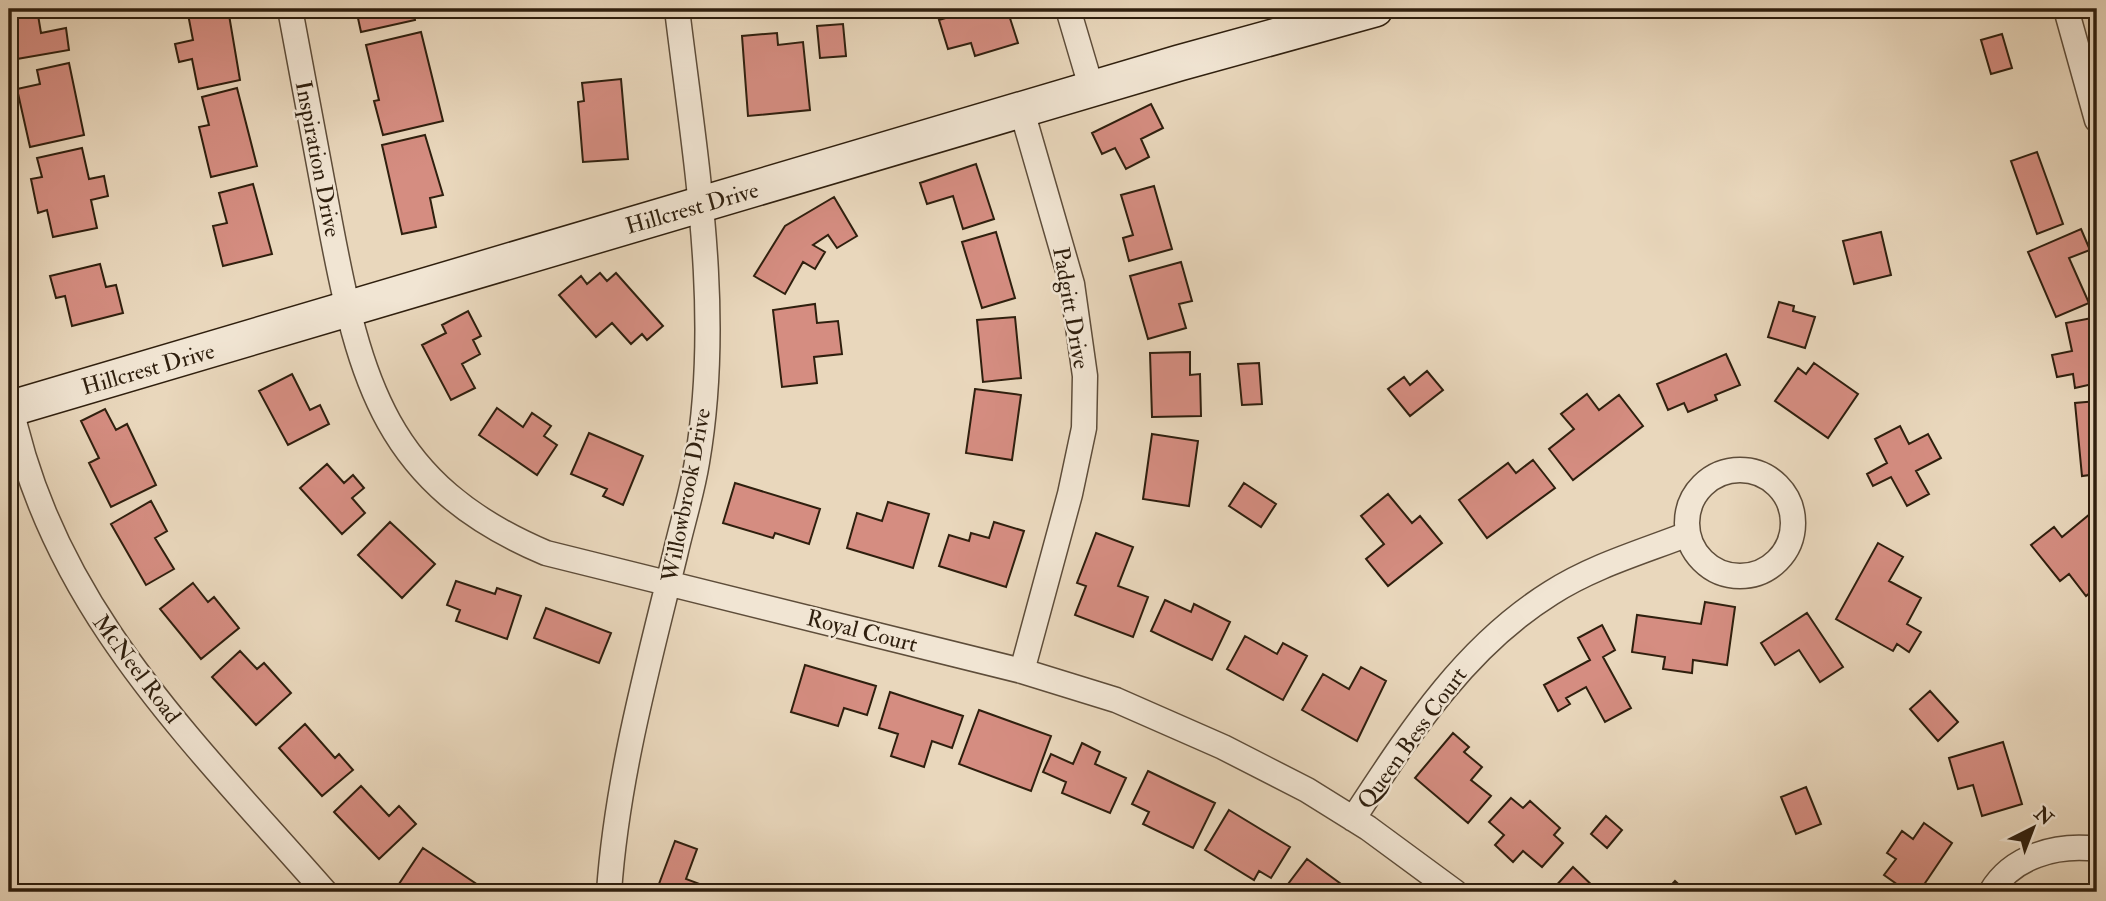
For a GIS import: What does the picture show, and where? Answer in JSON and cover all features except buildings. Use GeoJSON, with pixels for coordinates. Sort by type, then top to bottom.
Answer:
{"type":"FeatureCollection","features":[{"type":"Feature","properties":{"kind":"street","name":"Inspiration Drive"},"geometry":{"type":"LineString","coordinates":[[290,9],[347,310]]}},
{"type":"Feature","properties":{"kind":"street","name":"Willowbrook Drive"},"geometry":{"type":"LineString","coordinates":[[609,892],[612,851],[632,730],[697,464],[707,387],[706,253],[677,9]]}},
{"type":"Feature","properties":{"kind":"street"},"geometry":{"type":"LineString","coordinates":[[1068,9],[1092,90]]}},
{"type":"Feature","properties":{"kind":"street","name":"Hillcrest Drive"},"geometry":{"type":"LineString","coordinates":[[10,405],[347,310],[1375,9]]}},
{"type":"Feature","properties":{"kind":"street"},"geometry":{"type":"LineString","coordinates":[[2066,9],[2097,120]]}},
{"type":"Feature","properties":{"kind":"street","name":"Padgitt Drive"},"geometry":{"type":"LineString","coordinates":[[1021,111],[1072,284],[1085,376],[1084,428],[1070,494],[1023,671]]}},
{"type":"Feature","properties":{"kind":"street","name":"Royal Court"},"geometry":{"type":"LineString","coordinates":[[347,310],[366,377],[387,423],[405,450],[454,500],[506,536],[546,553],[1023,671],[1156,716],[1307,790],[1353,819],[1455,892]]}},
{"type":"Feature","properties":{"kind":"street","name":"McNeel Road"},"geometry":{"type":"LineString","coordinates":[[10,405],[34,487],[58,550],[121,655],[325,892]]}},
{"type":"Feature","properties":{"kind":"street"},"geometry":{"type":"LineString","coordinates":[[1735,469],[1746,469],[1771,478],[1786,494],[1794,514],[1790,544],[1781,558],[1762,572],[1745,576],[1714,569],[1700,558],[1688,534],[1687,515],[1700,487],[1717,474],[1735,469]]}},
{"type":"Feature","properties":{"kind":"street","name":"Queen Bess Court"},"geometry":{"type":"LineString","coordinates":[[1353,819],[1432,704],[1465,664],[1497,633],[1551,593],[1594,570],[1688,534]]}},
{"type":"Feature","properties":{"kind":"street"},"geometry":{"type":"LineString","coordinates":[[1991,892],[2018,863],[2066,847],[2093,848]]}}]}
